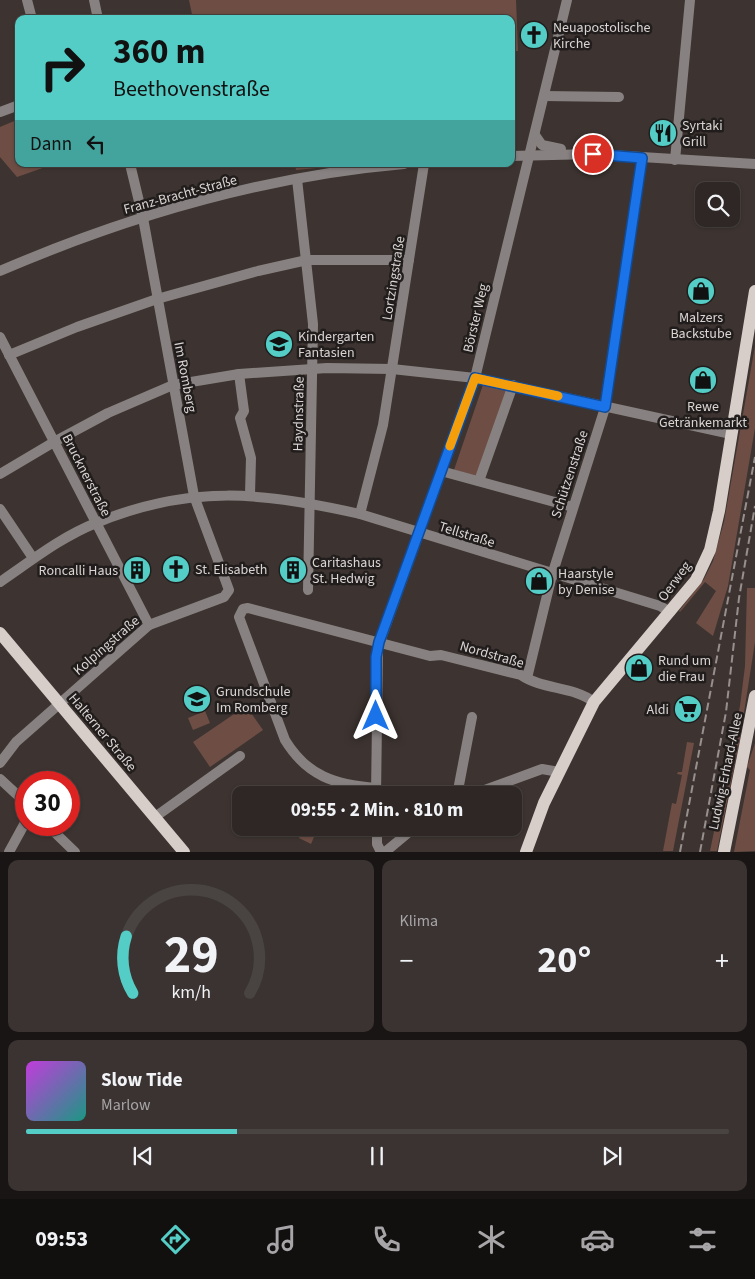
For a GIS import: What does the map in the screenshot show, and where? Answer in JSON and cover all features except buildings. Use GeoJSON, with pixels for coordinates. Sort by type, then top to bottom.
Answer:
{"type":"FeatureCollection","features":[{"type":"Feature","properties":{"kind":"main road","name":"Oerweg"},"geometry":{"type":"LineString","coordinates":[[526,852],[544,803],[594,702],[696,580],[707,559],[718,511],[755,291]]}},
{"type":"Feature","properties":{"kind":"main road","name":"Halterner Straße"},"geometry":{"type":"LineString","coordinates":[[0,633],[184,852]]}},
{"type":"Feature","properties":{"kind":"main road","name":"Ludwig-Erhard-Allee"},"geometry":{"type":"LineString","coordinates":[[724,852],[753,722],[755,696]]}},
{"type":"Feature","properties":{"kind":"street"},"geometry":{"type":"LineString","coordinates":[[28,0],[31,15]]}},
{"type":"Feature","properties":{"kind":"street"},"geometry":{"type":"LineString","coordinates":[[94,0],[97,15]]}},
{"type":"Feature","properties":{"kind":"street","name":"Börster Weg"},"geometry":{"type":"LineString","coordinates":[[376,786],[376,657],[379,642],[475,378],[568,0]]}},
{"type":"Feature","properties":{"kind":"street"},"geometry":{"type":"LineString","coordinates":[[675,160],[690,0]]}},
{"type":"Feature","properties":{"kind":"street"},"geometry":{"type":"LineString","coordinates":[[544,96],[619,97]]}},
{"type":"Feature","properties":{"kind":"street"},"geometry":{"type":"LineString","coordinates":[[0,112],[15,106]]}},
{"type":"Feature","properties":{"kind":"street"},"geometry":{"type":"LineString","coordinates":[[535,135],[546,148],[582,154]]}},
{"type":"Feature","properties":{"kind":"street"},"geometry":{"type":"LineString","coordinates":[[515,156],[582,154],[755,164]]}},
{"type":"Feature","properties":{"kind":"street","name":"Schützenstraße"},"geometry":{"type":"LineString","coordinates":[[526,678],[552,574],[605,407],[642,158]]}},
{"type":"Feature","properties":{"kind":"street","name":"Im Romberg"},"geometry":{"type":"LineString","coordinates":[[131,167],[143,218],[194,496],[230,590]]}},
{"type":"Feature","properties":{"kind":"street","name":"Franz-Bracht-Straße"},"geometry":{"type":"LineString","coordinates":[[0,271],[98,232],[215,197],[297,179],[373,167]]}},
{"type":"Feature","properties":{"kind":"street","name":"Lortzingstraße"},"geometry":{"type":"LineString","coordinates":[[360,514],[383,425],[424,167]]}},
{"type":"Feature","properties":{"kind":"street","name":"Haydnstraße"},"geometry":{"type":"LineString","coordinates":[[297,179],[313,324],[308,590]]}},
{"type":"Feature","properties":{"kind":"street"},"geometry":{"type":"LineString","coordinates":[[9,355],[78,327],[157,299],[219,281],[306,260],[408,260]]}},
{"type":"Feature","properties":{"kind":"street","name":"Brucknerstraße"},"geometry":{"type":"LineString","coordinates":[[0,337],[149,625]]}},
{"type":"Feature","properties":{"kind":"street"},"geometry":{"type":"LineString","coordinates":[[0,474],[108,413],[173,384],[239,374],[313,370],[392,369],[475,378],[731,434]]}},
{"type":"Feature","properties":{"kind":"street"},"geometry":{"type":"LineString","coordinates":[[239,374],[244,411],[240,418],[251,458],[250,494]]}},
{"type":"Feature","properties":{"kind":"street"},"geometry":{"type":"LineString","coordinates":[[479,481],[513,385]]}},
{"type":"Feature","properties":{"kind":"street"},"geometry":{"type":"LineString","coordinates":[[441,471],[573,507]]}},
{"type":"Feature","properties":{"kind":"street","name":"Tellstraße"},"geometry":{"type":"LineString","coordinates":[[0,582],[33,558],[96,523],[133,510],[194,496],[250,494],[310,502],[360,514],[660,606],[670,612]]}},
{"type":"Feature","properties":{"kind":"street"},"geometry":{"type":"LineString","coordinates":[[0,509],[33,558]]}},
{"type":"Feature","properties":{"kind":"street","name":"Kolpingstraße"},"geometry":{"type":"LineString","coordinates":[[0,762],[16,742],[149,625],[224,597],[230,590]]}},
{"type":"Feature","properties":{"kind":"street"},"geometry":{"type":"LineString","coordinates":[[355,786],[316,775],[296,758],[282,733],[240,613],[248,608],[379,642]]}},
{"type":"Feature","properties":{"kind":"street","name":"Nordstraße"},"geometry":{"type":"LineString","coordinates":[[379,642],[430,656],[440,654],[522,675],[532,682],[583,695],[594,702]]}},
{"type":"Feature","properties":{"kind":"street"},"geometry":{"type":"LineString","coordinates":[[459,786],[472,717]]}},
{"type":"Feature","properties":{"kind":"street"},"geometry":{"type":"LineString","coordinates":[[155,817],[240,756]]}},
{"type":"Feature","properties":{"kind":"street"},"geometry":{"type":"LineString","coordinates":[[496,786],[542,769],[560,772]]}},
{"type":"Feature","properties":{"kind":"street"},"geometry":{"type":"LineString","coordinates":[[0,779],[15,793]]}},
{"type":"Feature","properties":{"kind":"street"},"geometry":{"type":"LineString","coordinates":[[8,852],[17,836]]}},
{"type":"Feature","properties":{"kind":"street"},"geometry":{"type":"LineString","coordinates":[[58,836],[75,852]]}},
{"type":"Feature","properties":{"kind":"street"},"geometry":{"type":"LineString","coordinates":[[377,836],[377,844],[381,852]]}},
{"type":"Feature","properties":{"kind":"street"},"geometry":{"type":"LineString","coordinates":[[385,852],[404,836]]}},
{"type":"Feature","properties":{"kind":"shaded area"},"geometry":{"type":"Polygon","coordinates":[[[189,0],[516,0],[518,51],[515,51],[515,15],[192,15],[189,0]]]}},
{"type":"Feature","properties":{"kind":"shaded area"},"geometry":{"type":"Polygon","coordinates":[[[15,121],[15,167],[45,167],[17,177],[0,157],[0,127],[15,121]]]}},
{"type":"Feature","properties":{"kind":"shaded area"},"geometry":{"type":"Polygon","coordinates":[[[296,167],[326,167],[296,170],[296,167]]]}},
{"type":"Feature","properties":{"kind":"shaded area"},"geometry":{"type":"Polygon","coordinates":[[[755,346],[755,428],[728,586],[713,636],[696,623],[716,591],[705,582],[679,611],[704,579],[713,561],[724,522],[755,346]]]}},
{"type":"Feature","properties":{"kind":"shaded area"},"geometry":{"type":"Polygon","coordinates":[[[484,382],[510,387],[476,476],[454,470],[484,382]]]}},
{"type":"Feature","properties":{"kind":"shaded area"},"geometry":{"type":"Polygon","coordinates":[[[747,588],[755,588],[755,642],[740,738],[717,851],[710,851],[740,706],[745,666],[747,588]]]}},
{"type":"Feature","properties":{"kind":"shaded area"},"geometry":{"type":"Polygon","coordinates":[[[246,706],[263,730],[210,767],[193,742],[246,706]]]}},
{"type":"Feature","properties":{"kind":"shaded area"},"geometry":{"type":"Polygon","coordinates":[[[205,711],[210,723],[193,730],[188,718],[205,711]]]}},
{"type":"Feature","properties":{"kind":"shaded area"},"geometry":{"type":"Polygon","coordinates":[[[687,742],[694,743],[673,851],[663,851],[672,803],[676,804],[682,775],[677,774],[682,772],[687,742]]]}},
{"type":"Feature","properties":{"kind":"shaded area"},"geometry":{"type":"Polygon","coordinates":[[[755,743],[755,851],[734,852],[750,770],[747,767],[755,743]]]}},
{"type":"Feature","properties":{"kind":"shaded area"},"geometry":{"type":"Polygon","coordinates":[[[300,836],[314,837],[311,844],[299,838],[300,836]]]}},
{"type":"Feature","properties":{"kind":"railway"},"geometry":{"type":"LineString","coordinates":[[680,852],[755,457]]}},
{"type":"Feature","properties":{"kind":"railway"},"geometry":{"type":"LineString","coordinates":[[700,852],[726,712],[739,598],[755,506]]}},
{"type":"Feature","properties":{"kind":"slow traffic"},"geometry":{"type":"LineString","coordinates":[[450,446],[475,378],[558,396]]}},
{"type":"Feature","properties":{"kind":"place","name":"Neuapostolische Kirche"},"geometry":{"type":"Point","coordinates":[534,35]}},
{"type":"Feature","properties":{"kind":"place","name":"Syrtaki Grill"},"geometry":{"type":"Point","coordinates":[663,133]}},
{"type":"Feature","properties":{"kind":"place","name":"Malzers Backstube"},"geometry":{"type":"Point","coordinates":[701,291]}},
{"type":"Feature","properties":{"kind":"place","name":"Kindergarten Fantasien"},"geometry":{"type":"Point","coordinates":[279,344]}},
{"type":"Feature","properties":{"kind":"place","name":"Rewe Getränkemarkt"},"geometry":{"type":"Point","coordinates":[703,380]}},
{"type":"Feature","properties":{"kind":"place","name":"St. Elisabeth"},"geometry":{"type":"Point","coordinates":[176,569]}},
{"type":"Feature","properties":{"kind":"place","name":"Roncalli Haus"},"geometry":{"type":"Point","coordinates":[137,570]}},
{"type":"Feature","properties":{"kind":"place","name":"Caritashaus St. Hedwig"},"geometry":{"type":"Point","coordinates":[293,570]}},
{"type":"Feature","properties":{"kind":"place","name":"Haarstyle by Denise"},"geometry":{"type":"Point","coordinates":[539,581]}},
{"type":"Feature","properties":{"kind":"place","name":"Rund um die Frau"},"geometry":{"type":"Point","coordinates":[639,668]}},
{"type":"Feature","properties":{"kind":"place","name":"Grundschule Im Romberg"},"geometry":{"type":"Point","coordinates":[197,699]}},
{"type":"Feature","properties":{"kind":"place","name":"Aldi"},"geometry":{"type":"Point","coordinates":[688,709]}},
{"type":"Feature","properties":{"kind":"route"},"geometry":{"type":"LineString","coordinates":[[376,716],[376,657],[379,642],[475,378],[605,407],[642,158],[593,154]]}}]}
